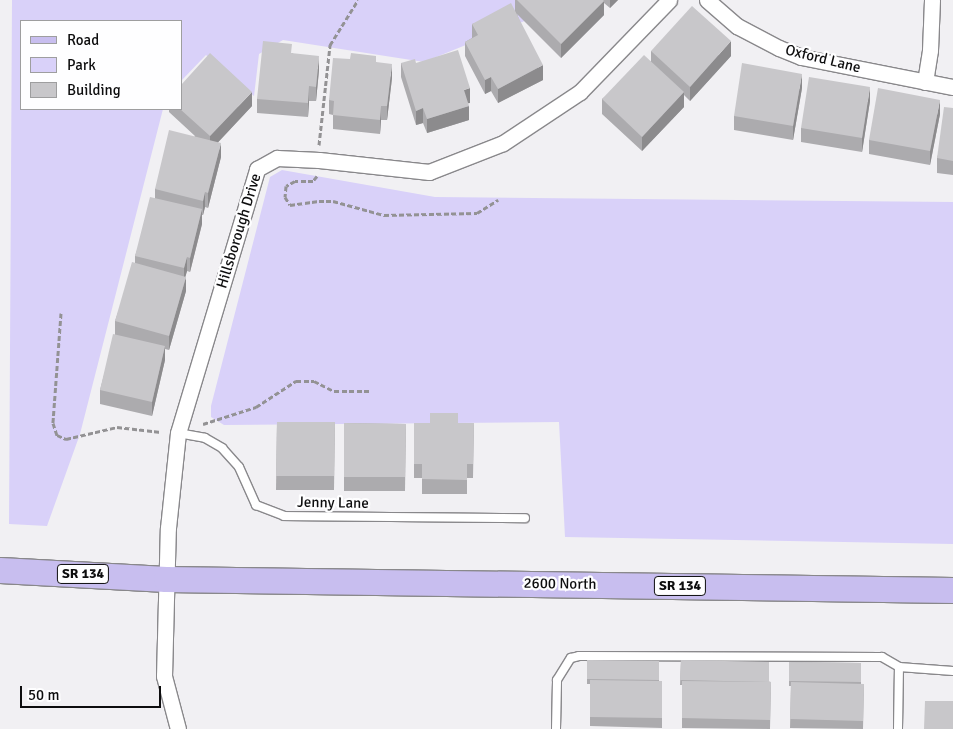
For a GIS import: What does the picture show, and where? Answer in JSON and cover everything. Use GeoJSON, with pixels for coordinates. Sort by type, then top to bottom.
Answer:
{"type":"FeatureCollection","features":[{"type":"Feature","properties":{"kind":"main road","name":"SR 134"},"geometry":{"type":"LineString","coordinates":[[0,570],[166,578]]}},
{"type":"Feature","properties":{"kind":"main road","name":"2600 North"},"geometry":{"type":"LineString","coordinates":[[166,578],[953,590]]}},
{"type":"Feature","properties":{"kind":"street","name":"Hillsborough Drive"},"geometry":{"type":"LineString","coordinates":[[178,729],[164,676],[168,528],[178,433],[257,169],[277,158],[319,160],[429,172],[503,143],[580,92],[669,0]]}},
{"type":"Feature","properties":{"kind":"street","name":"Oxford Lane"},"geometry":{"type":"LineString","coordinates":[[708,0],[737,26],[801,57],[953,87]]}},
{"type":"Feature","properties":{"kind":"street"},"geometry":{"type":"LineString","coordinates":[[925,82],[930,50],[932,0]]}},
{"type":"Feature","properties":{"kind":"lane","name":"Jenny Lane"},"geometry":{"type":"LineString","coordinates":[[178,433],[205,438],[222,448],[239,467],[256,505],[284,516],[526,518]]}},
{"type":"Feature","properties":{"kind":"lane"},"geometry":{"type":"LineString","coordinates":[[556,729],[557,680],[571,658],[579,656],[882,658],[899,667],[953,671]]}},
{"type":"Feature","properties":{"kind":"lane"},"geometry":{"type":"LineString","coordinates":[[898,729],[899,667]]}},
{"type":"Feature","properties":{"kind":"green space"},"geometry":{"type":"Polygon","coordinates":[[[12,0],[548,0],[532,18],[424,62],[283,40],[259,54],[254,96],[206,55],[182,80],[182,20],[20,20],[20,110],[163,110],[80,434],[47,526],[9,524],[12,0]]]}},
{"type":"Feature","properties":{"kind":"green space"},"geometry":{"type":"Polygon","coordinates":[[[282,170],[435,197],[953,202],[953,544],[565,537],[559,422],[224,425],[211,417],[211,406],[270,177],[282,170]]]}},
{"type":"Feature","properties":{"kind":"building"},"geometry":{"type":"Polygon","coordinates":[[[517,0],[603,0],[604,1],[561,44],[517,0]]]}},
{"type":"Feature","properties":{"kind":"building"},"geometry":{"type":"Polygon","coordinates":[[[511,3],[543,65],[498,89],[491,77],[485,80],[465,42],[478,35],[472,24],[511,3]]]}},
{"type":"Feature","properties":{"kind":"building"},"geometry":{"type":"Polygon","coordinates":[[[692,6],[731,41],[690,87],[651,51],[692,6]]]}},
{"type":"Feature","properties":{"kind":"building"},"geometry":{"type":"Polygon","coordinates":[[[263,41],[292,44],[291,53],[319,56],[316,87],[309,86],[308,103],[257,99],[263,41]]]}},
{"type":"Feature","properties":{"kind":"building"},"geometry":{"type":"Polygon","coordinates":[[[458,50],[470,88],[464,90],[469,106],[427,119],[423,108],[416,111],[401,63],[415,59],[416,63],[458,50]]]}},
{"type":"Feature","properties":{"kind":"building"},"geometry":{"type":"Polygon","coordinates":[[[210,53],[252,92],[210,136],[181,110],[182,84],[210,53]]]}},
{"type":"Feature","properties":{"kind":"building"},"geometry":{"type":"Polygon","coordinates":[[[351,53],[376,56],[376,62],[392,64],[387,106],[381,106],[380,120],[333,115],[334,101],[329,100],[333,58],[350,59],[351,53]]]}},
{"type":"Feature","properties":{"kind":"building"},"geometry":{"type":"Polygon","coordinates":[[[644,55],[684,92],[642,137],[602,99],[644,55]]]}},
{"type":"Feature","properties":{"kind":"building"},"geometry":{"type":"Polygon","coordinates":[[[742,63],[802,74],[793,126],[734,116],[742,63]]]}},
{"type":"Feature","properties":{"kind":"building"},"geometry":{"type":"Polygon","coordinates":[[[809,77],[870,87],[862,138],[801,128],[809,77]]]}},
{"type":"Feature","properties":{"kind":"building"},"geometry":{"type":"Polygon","coordinates":[[[878,88],[940,100],[930,151],[869,140],[878,88]]]}},
{"type":"Feature","properties":{"kind":"building"},"geometry":{"type":"Polygon","coordinates":[[[944,107],[953,108],[953,161],[937,158],[944,107]]]}},
{"type":"Feature","properties":{"kind":"building"},"geometry":{"type":"Polygon","coordinates":[[[169,130],[221,143],[208,193],[205,192],[203,201],[155,189],[169,130]]]}},
{"type":"Feature","properties":{"kind":"building"},"geometry":{"type":"Polygon","coordinates":[[[150,197],[202,209],[190,258],[187,257],[184,268],[135,256],[150,197]]]}},
{"type":"Feature","properties":{"kind":"building"},"geometry":{"type":"Polygon","coordinates":[[[132,262],[186,277],[169,336],[115,321],[132,262]]]}},
{"type":"Feature","properties":{"kind":"building"},"geometry":{"type":"Polygon","coordinates":[[[113,334],[165,346],[152,402],[100,390],[113,334]]]}},
{"type":"Feature","properties":{"kind":"building"},"geometry":{"type":"Polygon","coordinates":[[[430,413],[458,413],[458,423],[474,423],[473,464],[467,464],[467,480],[422,479],[422,464],[414,464],[414,423],[430,423],[430,413]]]}},
{"type":"Feature","properties":{"kind":"building"},"geometry":{"type":"Polygon","coordinates":[[[277,422],[335,422],[334,476],[276,476],[277,422]]]}},
{"type":"Feature","properties":{"kind":"building"},"geometry":{"type":"Polygon","coordinates":[[[344,423],[406,424],[405,477],[344,477],[344,423]]]}},
{"type":"Feature","properties":{"kind":"building"},"geometry":{"type":"Polygon","coordinates":[[[587,660],[659,661],[659,680],[587,679],[587,660]]]}},
{"type":"Feature","properties":{"kind":"building"},"geometry":{"type":"Polygon","coordinates":[[[681,660],[769,662],[769,682],[680,680],[681,660]]]}},
{"type":"Feature","properties":{"kind":"building"},"geometry":{"type":"Polygon","coordinates":[[[789,662],[861,663],[861,682],[789,681],[789,662]]]}},
{"type":"Feature","properties":{"kind":"building"},"geometry":{"type":"Polygon","coordinates":[[[590,680],[662,681],[662,718],[590,717],[590,680]]]}},
{"type":"Feature","properties":{"kind":"building"},"geometry":{"type":"Polygon","coordinates":[[[682,681],[771,682],[770,720],[682,718],[682,681]]]}},
{"type":"Feature","properties":{"kind":"building"},"geometry":{"type":"Polygon","coordinates":[[[791,682],[864,684],[863,721],[790,719],[791,682]]]}},
{"type":"Feature","properties":{"kind":"building"},"geometry":{"type":"Polygon","coordinates":[[[925,701],[953,701],[953,729],[924,729],[925,701]]]}}]}
